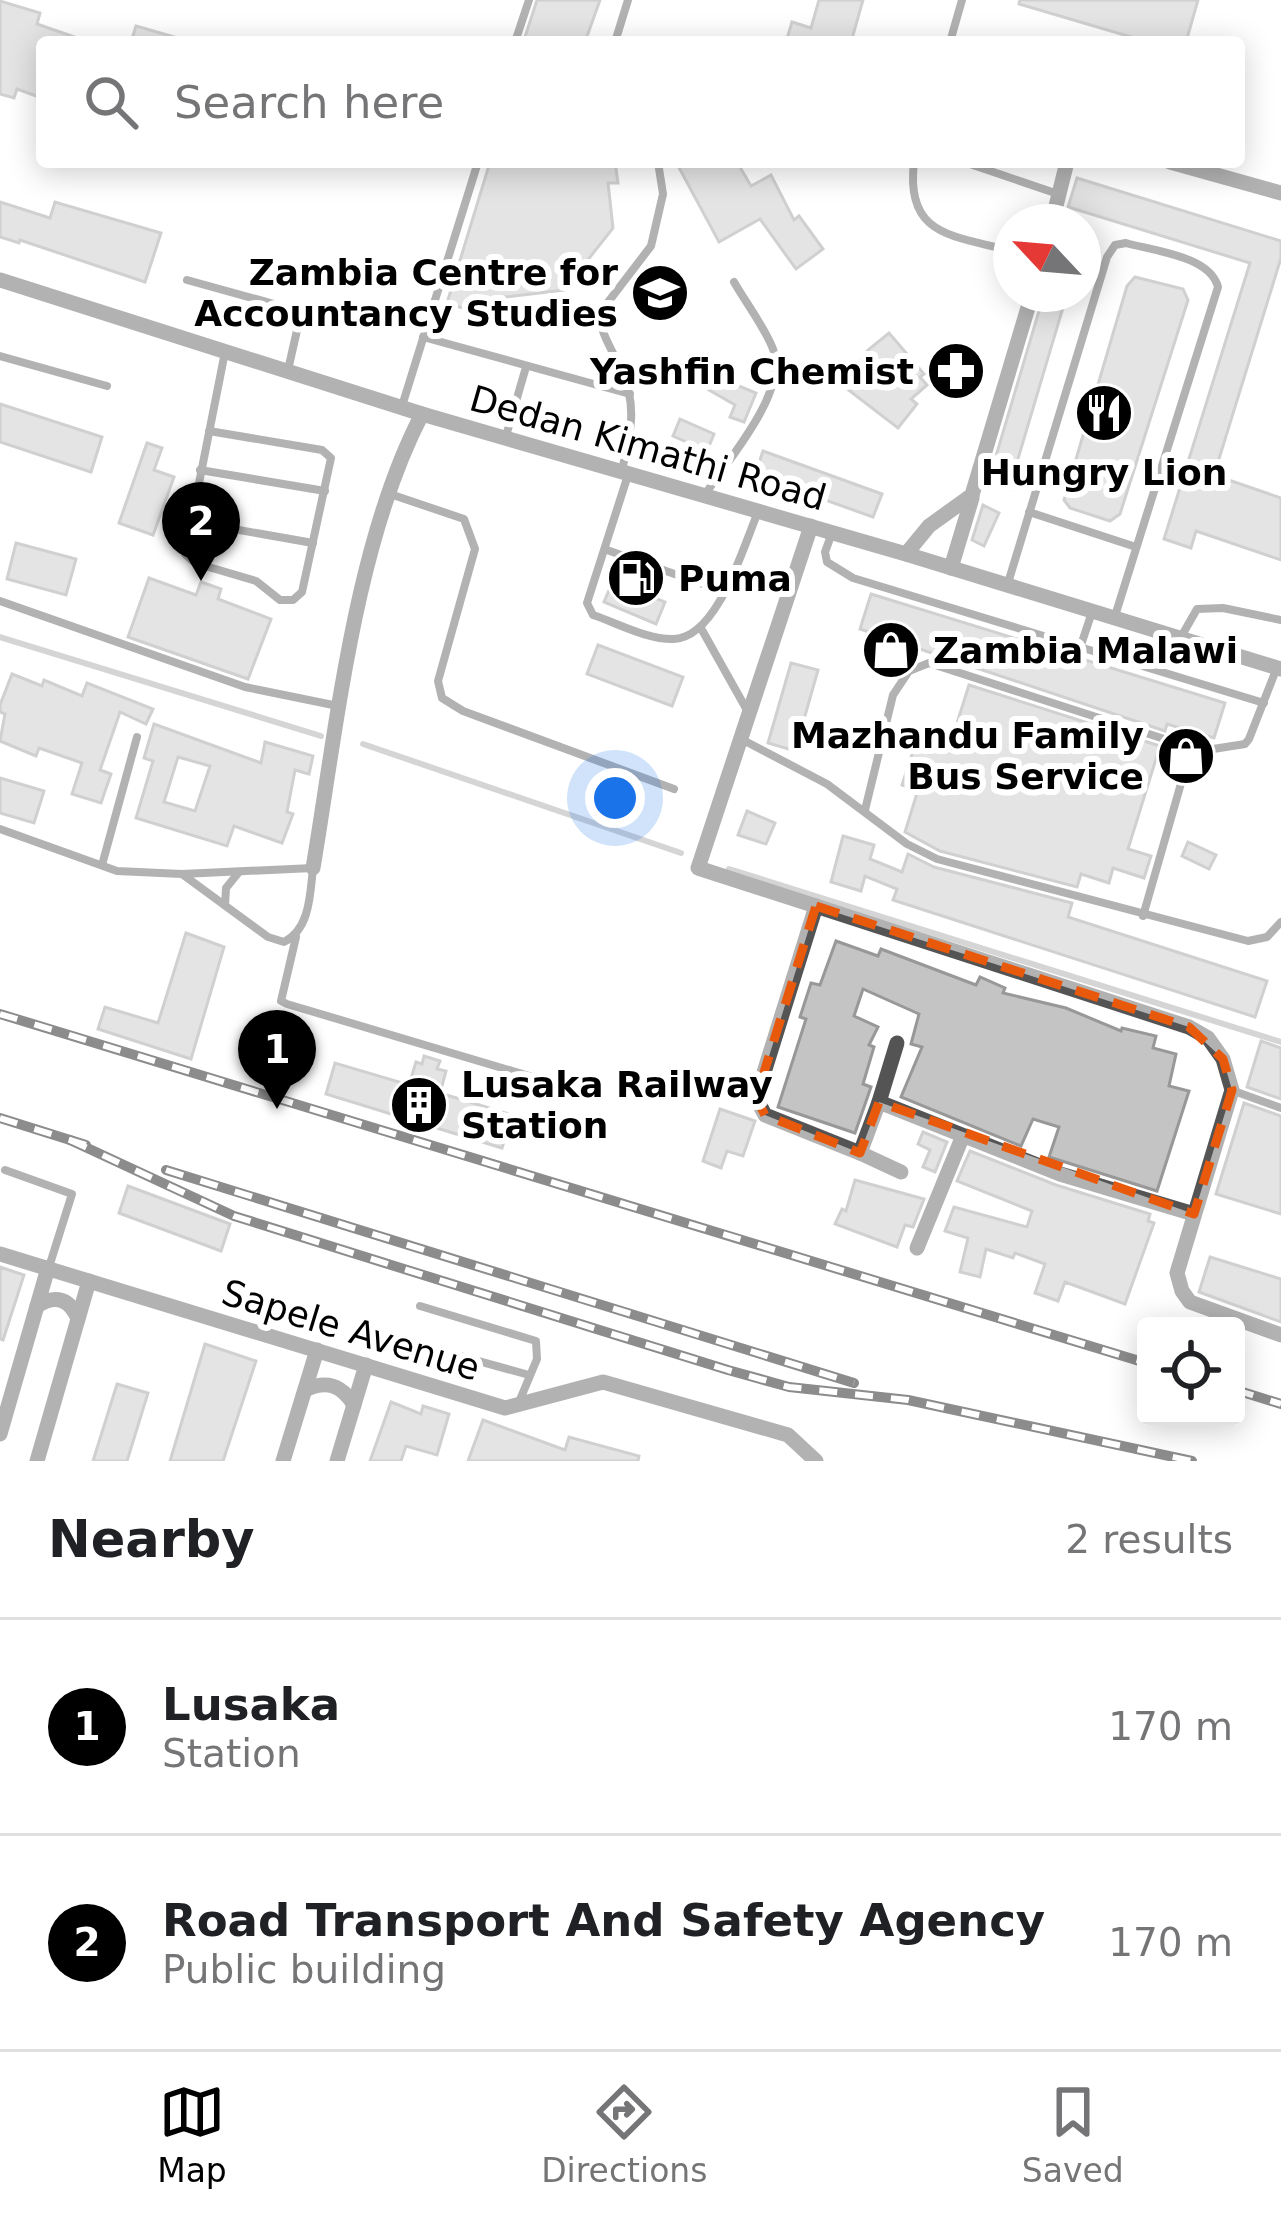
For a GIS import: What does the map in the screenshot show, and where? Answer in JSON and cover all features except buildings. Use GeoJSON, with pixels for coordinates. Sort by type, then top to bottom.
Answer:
{"type":"FeatureCollection","features":[{"type":"Feature","properties":{"kind":"street"},"geometry":{"type":"LineString","coordinates":[[1056,204],[1066,168]]}},
{"type":"Feature","properties":{"kind":"street"},"geometry":{"type":"LineString","coordinates":[[1191,168],[1281,194]]}},
{"type":"Feature","properties":{"kind":"street","name":"Dedan Kimathi Road"},"geometry":{"type":"LineString","coordinates":[[0,280],[401,408],[759,510],[1279,668]]}},
{"type":"Feature","properties":{"kind":"street"},"geometry":{"type":"LineString","coordinates":[[951,568],[1027,312]]}},
{"type":"Feature","properties":{"kind":"street"},"geometry":{"type":"LineString","coordinates":[[314,868],[373,544],[400,456],[422,414]]}},
{"type":"Feature","properties":{"kind":"street"},"geometry":{"type":"LineString","coordinates":[[906,554],[929,526],[973,495]]}},
{"type":"Feature","properties":{"kind":"street"},"geometry":{"type":"LineString","coordinates":[[811,526],[698,868],[1189,1027],[1208,1038],[1223,1059],[1232,1090],[1177,1273],[1190,1302],[1281,1335]]}},
{"type":"Feature","properties":{"kind":"street"},"geometry":{"type":"LineString","coordinates":[[816,906],[756,1098],[765,1115],[901,1172]]}},
{"type":"Feature","properties":{"kind":"street"},"geometry":{"type":"LineString","coordinates":[[860,1153],[897,1043]]}},
{"type":"Feature","properties":{"kind":"street"},"geometry":{"type":"LineString","coordinates":[[879,1102],[1060,1174],[1194,1214]]}},
{"type":"Feature","properties":{"kind":"street"},"geometry":{"type":"LineString","coordinates":[[917,1248],[962,1138]]}},
{"type":"Feature","properties":{"kind":"street","name":"Sapele Avenue"},"geometry":{"type":"LineString","coordinates":[[0,1254],[505,1408],[603,1382],[788,1435],[816,1461]]}},
{"type":"Feature","properties":{"kind":"street"},"geometry":{"type":"LineString","coordinates":[[0,1434],[48,1268]]}},
{"type":"Feature","properties":{"kind":"street"},"geometry":{"type":"LineString","coordinates":[[37,1461],[89,1281]]}},
{"type":"Feature","properties":{"kind":"street"},"geometry":{"type":"LineString","coordinates":[[38,1306],[49,1299],[62,1299],[78,1319]]}},
{"type":"Feature","properties":{"kind":"street"},"geometry":{"type":"LineString","coordinates":[[284,1461],[317,1350]]}},
{"type":"Feature","properties":{"kind":"street"},"geometry":{"type":"LineString","coordinates":[[337,1461],[366,1365]]}},
{"type":"Feature","properties":{"kind":"street"},"geometry":{"type":"LineString","coordinates":[[305,1390],[333,1384],[354,1405]]}},
{"type":"Feature","properties":{"kind":"lane"},"geometry":{"type":"LineString","coordinates":[[517,36],[529,0]]}},
{"type":"Feature","properties":{"kind":"lane"},"geometry":{"type":"LineString","coordinates":[[618,36],[628,0]]}},
{"type":"Feature","properties":{"kind":"lane"},"geometry":{"type":"LineString","coordinates":[[952,36],[962,0]]}},
{"type":"Feature","properties":{"kind":"lane"},"geometry":{"type":"LineString","coordinates":[[401,408],[476,168]]}},
{"type":"Feature","properties":{"kind":"lane"},"geometry":{"type":"LineString","coordinates":[[659,168],[663,194],[651,246],[599,314],[631,394],[632,433],[607,550],[587,603],[593,614],[676,639],[701,630],[725,592],[759,510]]}},
{"type":"Feature","properties":{"kind":"lane"},"geometry":{"type":"LineString","coordinates":[[913,168],[911,188],[918,215],[937,230],[993,246]]}},
{"type":"Feature","properties":{"kind":"lane"},"geometry":{"type":"LineString","coordinates":[[982,168],[1059,194]]}},
{"type":"Feature","properties":{"kind":"lane"},"geometry":{"type":"LineString","coordinates":[[1007,585],[1107,257],[1115,245],[1126,243],[1200,265],[1215,276],[1218,287],[1115,618]]}},
{"type":"Feature","properties":{"kind":"lane"},"geometry":{"type":"LineString","coordinates":[[187,280],[292,309],[300,317],[300,331],[288,371]]}},
{"type":"Feature","properties":{"kind":"lane"},"geometry":{"type":"LineString","coordinates":[[705,495],[763,409],[775,383],[775,352],[734,282]]}},
{"type":"Feature","properties":{"kind":"lane"},"geometry":{"type":"LineString","coordinates":[[423,338],[631,394]]}},
{"type":"Feature","properties":{"kind":"lane"},"geometry":{"type":"LineString","coordinates":[[209,431],[329,453],[302,592],[293,599],[280,600],[256,581],[195,563],[184,554],[225,352]]}},
{"type":"Feature","properties":{"kind":"lane"},"geometry":{"type":"LineString","coordinates":[[0,356],[107,386]]}},
{"type":"Feature","properties":{"kind":"lane"},"geometry":{"type":"LineString","coordinates":[[505,437],[526,367]]}},
{"type":"Feature","properties":{"kind":"lane"},"geometry":{"type":"LineString","coordinates":[[200,470],[325,490]]}},
{"type":"Feature","properties":{"kind":"lane"},"geometry":{"type":"LineString","coordinates":[[388,494],[464,519],[475,550],[437,681],[442,698],[463,711],[674,789]]}},
{"type":"Feature","properties":{"kind":"lane"},"geometry":{"type":"LineString","coordinates":[[1029,512],[1137,547]]}},
{"type":"Feature","properties":{"kind":"lane"},"geometry":{"type":"LineString","coordinates":[[188,521],[314,543]]}},
{"type":"Feature","properties":{"kind":"lane"},"geometry":{"type":"LineString","coordinates":[[832,532],[825,552],[827,562],[853,578],[1264,703]]}},
{"type":"Feature","properties":{"kind":"lane"},"geometry":{"type":"LineString","coordinates":[[607,550],[725,592]]}},
{"type":"Feature","properties":{"kind":"lane"},"geometry":{"type":"LineString","coordinates":[[0,601],[245,687],[340,706]]}},
{"type":"Feature","properties":{"kind":"lane"},"geometry":{"type":"LineString","coordinates":[[1180,638],[1198,609],[1223,608],[1281,620]]}},
{"type":"Feature","properties":{"kind":"lane"},"geometry":{"type":"LineString","coordinates":[[1081,645],[1092,611]]}},
{"type":"Feature","properties":{"kind":"lane"},"geometry":{"type":"LineString","coordinates":[[701,630],[748,714]]}},
{"type":"Feature","properties":{"kind":"lane"},"geometry":{"type":"LineString","coordinates":[[865,810],[893,695],[909,671],[929,663],[1194,752],[1245,744],[1279,668]]}},
{"type":"Feature","properties":{"kind":"lane"},"geometry":{"type":"LineString","coordinates":[[102,865],[137,737]]}},
{"type":"Feature","properties":{"kind":"lane"},"geometry":{"type":"LineString","coordinates":[[741,738],[827,784],[907,844],[937,860],[1248,940],[1267,938],[1281,922]]}},
{"type":"Feature","properties":{"kind":"lane"},"geometry":{"type":"LineString","coordinates":[[1143,916],[1194,752]]}},
{"type":"Feature","properties":{"kind":"lane"},"geometry":{"type":"LineString","coordinates":[[0,829],[117,871],[182,874],[314,868],[281,1001],[576,1090],[593,1081]]}},
{"type":"Feature","properties":{"kind":"lane"},"geometry":{"type":"LineString","coordinates":[[225,906],[226,888],[239,872]]}},
{"type":"Feature","properties":{"kind":"lane"},"geometry":{"type":"LineString","coordinates":[[182,874],[268,937],[284,942],[296,935]]}},
{"type":"Feature","properties":{"kind":"lane"},"geometry":{"type":"LineString","coordinates":[[1232,1090],[1281,1108]]}},
{"type":"Feature","properties":{"kind":"lane"},"geometry":{"type":"LineString","coordinates":[[5,1170],[73,1194],[48,1268]]}},
{"type":"Feature","properties":{"kind":"lane"},"geometry":{"type":"LineString","coordinates":[[420,1306],[536,1341],[537,1359],[519,1402]]}},
{"type":"Feature","properties":{"kind":"lane"},"geometry":{"type":"LineString","coordinates":[[435,1349],[529,1376]]}},
{"type":"Feature","properties":{"kind":"highlighted area"},"geometry":{"type":"Polygon","coordinates":[[[816,906],[1189,1027],[1223,1059],[1232,1090],[1194,1214],[879,1102],[860,1153],[765,1115],[756,1098],[816,906]]]}},
{"type":"Feature","properties":{"kind":"waterway"},"geometry":{"type":"LineString","coordinates":[[0,637],[321,736]]}},
{"type":"Feature","properties":{"kind":"waterway"},"geometry":{"type":"LineString","coordinates":[[363,744],[681,853]]}},
{"type":"Feature","properties":{"kind":"waterway"},"geometry":{"type":"LineString","coordinates":[[729,869],[1281,1042]]}},
{"type":"Feature","properties":{"kind":"railway"},"geometry":{"type":"LineString","coordinates":[[0,1014],[1137,1360]]}},
{"type":"Feature","properties":{"kind":"railway"},"geometry":{"type":"LineString","coordinates":[[0,1118],[86,1145]]}},
{"type":"Feature","properties":{"kind":"railway"},"geometry":{"type":"LineString","coordinates":[[70,1140],[234,1216],[728,1370],[789,1387],[908,1400],[1192,1461]]}},
{"type":"Feature","properties":{"kind":"railway"},"geometry":{"type":"LineString","coordinates":[[166,1170],[854,1383]]}},
{"type":"Feature","properties":{"kind":"railway"},"geometry":{"type":"LineString","coordinates":[[1245,1393],[1281,1404]]}},
{"type":"Feature","properties":{"kind":"place","name":"Zambia Centre for Accountancy Studies"},"geometry":{"type":"Point","coordinates":[660,293]}},
{"type":"Feature","properties":{"kind":"place","name":"Yashfin Chemist"},"geometry":{"type":"Point","coordinates":[956,371]}},
{"type":"Feature","properties":{"kind":"place","name":"Hungry Lion"},"geometry":{"type":"Point","coordinates":[1104,413]}},
{"type":"Feature","properties":{"kind":"place","name":"Puma"},"geometry":{"type":"Point","coordinates":[636,578]}},
{"type":"Feature","properties":{"kind":"place","name":"Road Transport And Safety Agency"},"geometry":{"type":"Point","coordinates":[201,581]}},
{"type":"Feature","properties":{"kind":"place","name":"Zambia Malawi"},"geometry":{"type":"Point","coordinates":[891,650]}},
{"type":"Feature","properties":{"kind":"place","name":"Mazhandu Family Bus Service"},"geometry":{"type":"Point","coordinates":[1186,756]}},
{"type":"Feature","properties":{"kind":"place","name":"Lusaka Railway Station"},"geometry":{"type":"Point","coordinates":[419,1105]}},
{"type":"Feature","properties":{"kind":"place","name":"Lusaka"},"geometry":{"type":"Point","coordinates":[277,1109]}}]}
